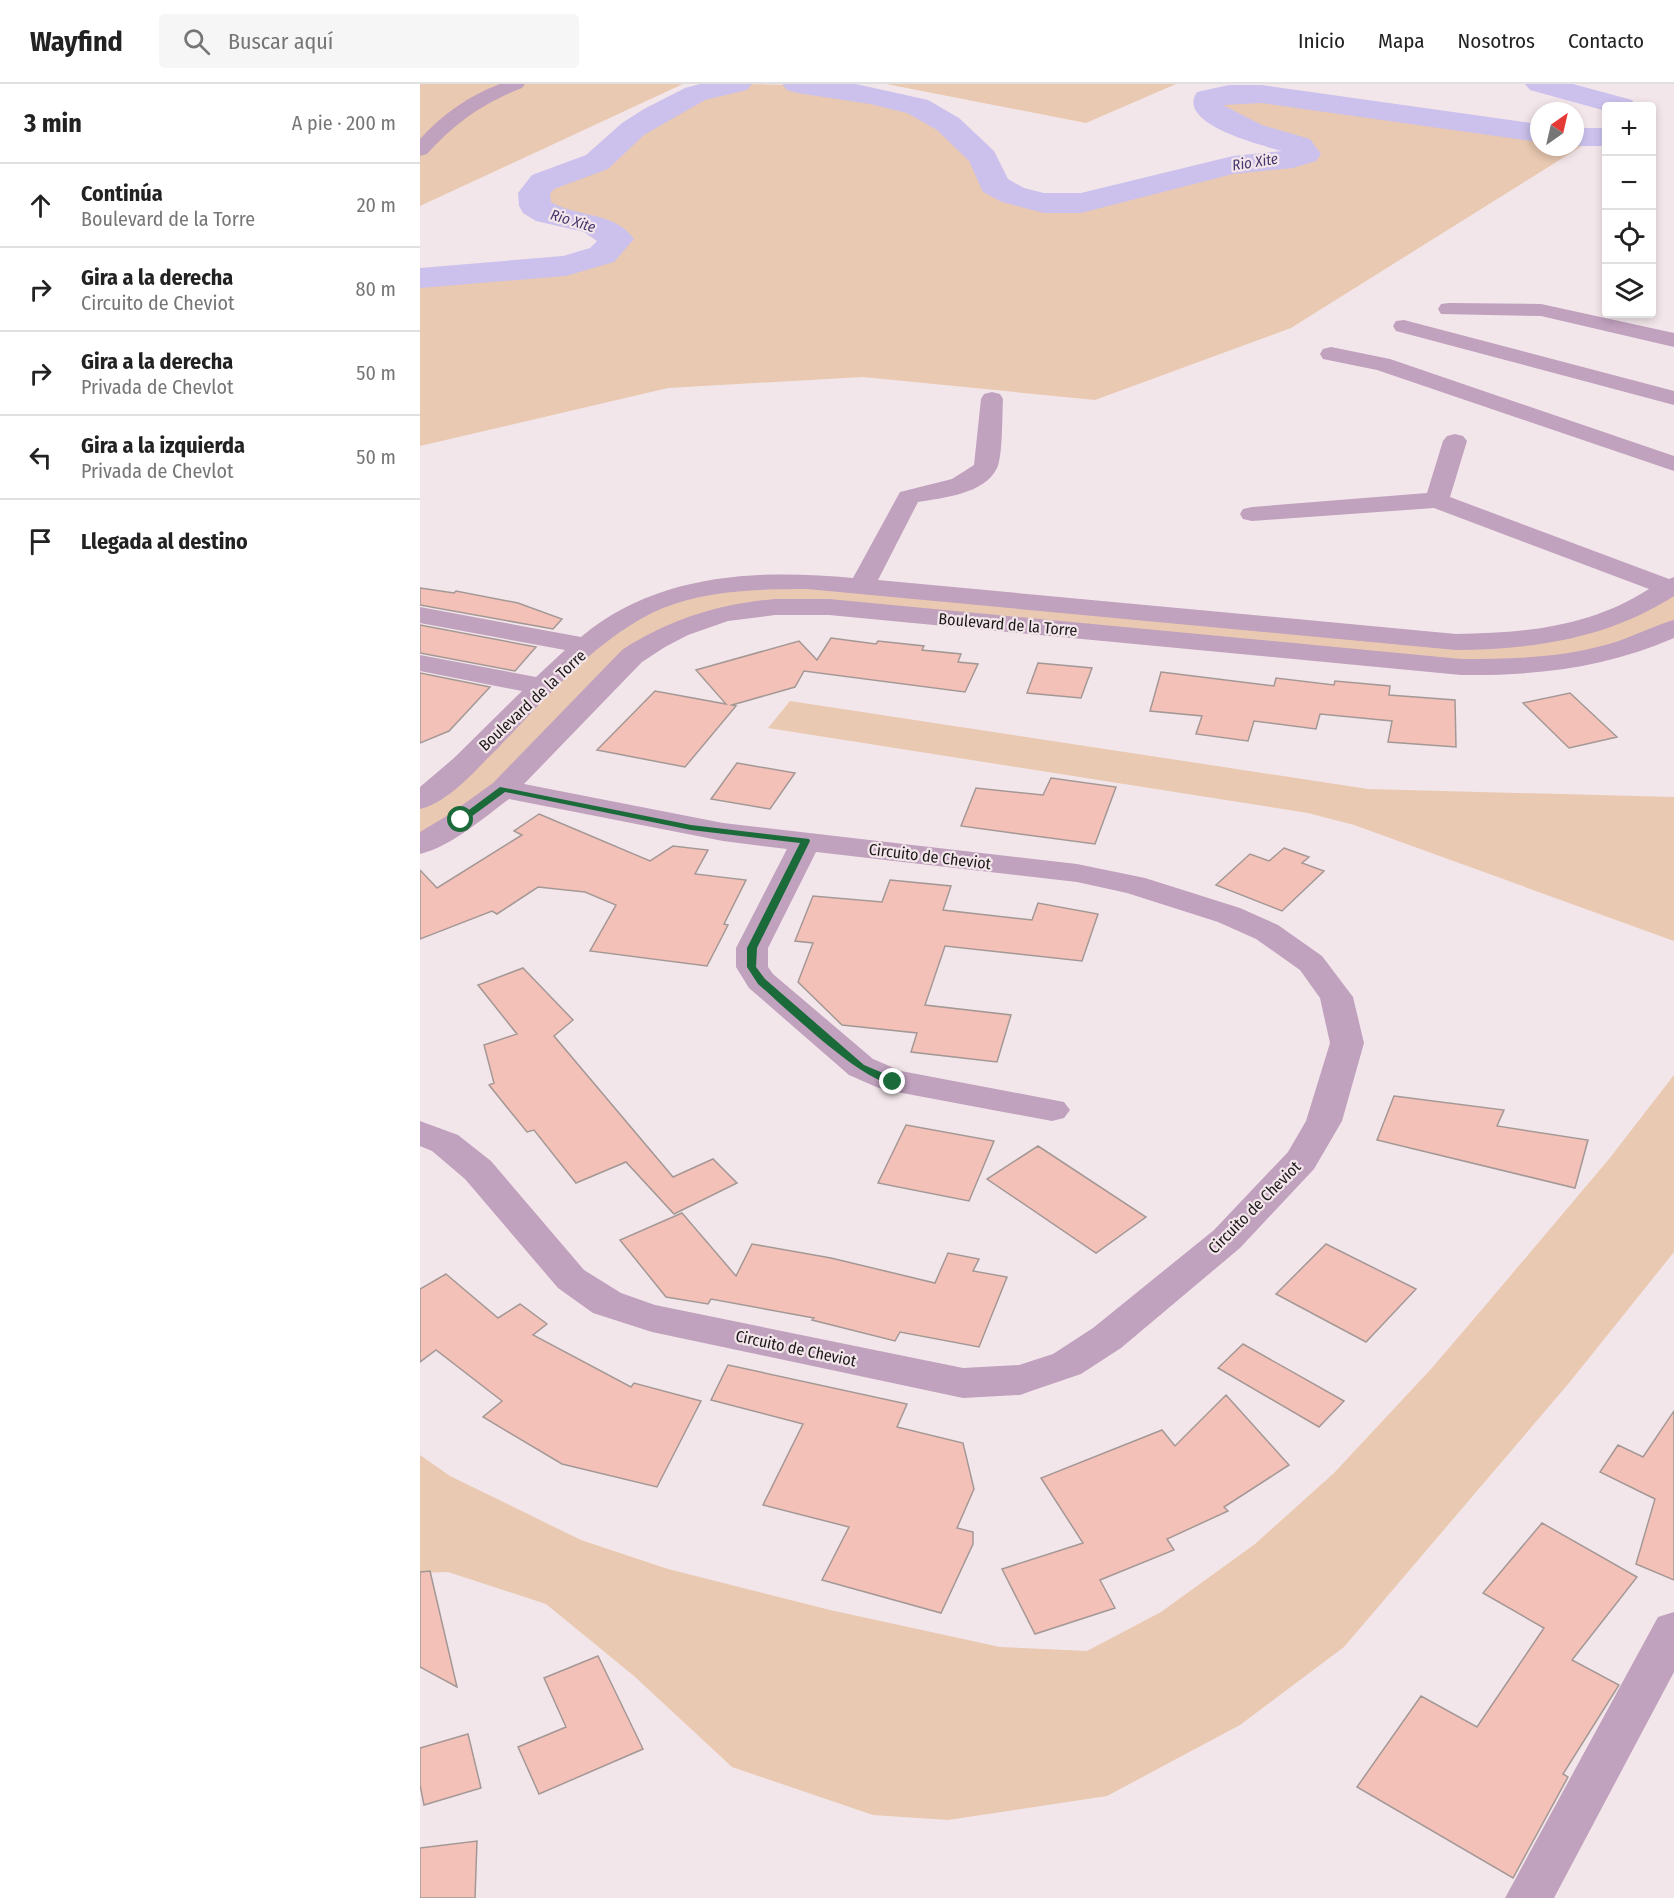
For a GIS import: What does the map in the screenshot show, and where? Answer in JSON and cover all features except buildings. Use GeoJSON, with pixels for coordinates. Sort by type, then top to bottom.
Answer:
{"type":"FeatureCollection","features":[{"type":"Feature","properties":{"kind":"street"},"geometry":{"type":"LineString","coordinates":[[420,150],[454,114],[495,92],[516,84]]}},
{"type":"Feature","properties":{"kind":"street"},"geometry":{"type":"LineString","coordinates":[[1449,309],[1541,310],[1674,340]]}},
{"type":"Feature","properties":{"kind":"street"},"geometry":{"type":"LineString","coordinates":[[1404,327],[1674,398]]}},
{"type":"Feature","properties":{"kind":"street"},"geometry":{"type":"LineString","coordinates":[[1331,354],[1382,364],[1674,464]]}},
{"type":"Feature","properties":{"kind":"street"},"geometry":{"type":"LineString","coordinates":[[862,585],[909,497],[968,482],[980,475],[986,467],[992,399]]}},
{"type":"Feature","properties":{"kind":"street"},"geometry":{"type":"LineString","coordinates":[[1437,500],[1455,441]]}},
{"type":"Feature","properties":{"kind":"street"},"geometry":{"type":"LineString","coordinates":[[1252,514],[1437,500],[1672,586]]}},
{"type":"Feature","properties":{"kind":"street","name":"Boulevard de la Torre"},"geometry":{"type":"LineString","coordinates":[[420,800],[459,769],[542,687],[610,627],[663,601],[698,590],[765,581],[862,585],[1456,642],[1509,642],[1557,636],[1589,628],[1625,613],[1672,586]]}},
{"type":"Feature","properties":{"kind":"street","name":"Boulevard de la Torre"},"geometry":{"type":"LineString","coordinates":[[420,845],[461,820],[503,789],[632,656],[666,634],[702,619],[738,609],[783,606],[830,607],[1461,667],[1504,668],[1540,667],[1576,661],[1620,650],[1674,628]]}},
{"type":"Feature","properties":{"kind":"street"},"geometry":{"type":"LineString","coordinates":[[420,615],[588,646]]}},
{"type":"Feature","properties":{"kind":"street"},"geometry":{"type":"LineString","coordinates":[[420,663],[542,687]]}},
{"type":"Feature","properties":{"kind":"street","name":"Circuito de Cheviot"},"geometry":{"type":"LineString","coordinates":[[420,1133],[445,1143],[478,1170],[571,1279],[607,1303],[652,1318],[963,1383],[1020,1380],[1067,1364],[1107,1338],[1227,1239],[1272,1193],[1301,1160],[1324,1121],[1347,1043],[1336,997],[1311,963],[1267,932],[1229,915],[1144,889],[1077,873],[691,827],[503,789]]}},
{"type":"Feature","properties":{"kind":"street"},"geometry":{"type":"LineString","coordinates":[[806,841],[752,948],[752,967],[761,981],[861,1067],[893,1082],[1052,1110]]}},
{"type":"Feature","properties":{"kind":"street"},"geometry":{"type":"LineString","coordinates":[[1529,1898],[1674,1630]]}},
{"type":"Feature","properties":{"kind":"shaded area"},"geometry":{"type":"Polygon","coordinates":[[[420,84],[683,84],[420,206],[420,84]]]}},
{"type":"Feature","properties":{"kind":"shaded area"},"geometry":{"type":"Polygon","coordinates":[[[735,84],[786,85],[847,90],[906,103],[930,113],[950,126],[976,149],[987,164],[998,187],[1012,195],[1038,203],[1066,204],[1094,201],[1233,165],[1278,161],[1305,154],[1299,146],[1241,127],[1208,108],[1208,98],[1229,94],[1262,94],[1530,132],[1530,156],[1566,156],[1291,328],[1095,400],[863,377],[668,388],[420,446],[420,278],[566,266],[602,255],[616,239],[595,225],[548,214],[535,206],[534,193],[543,182],[597,162],[633,129],[695,94],[735,84]]]}},
{"type":"Feature","properties":{"kind":"shaded area"},"geometry":{"type":"Polygon","coordinates":[[[886,84],[1176,84],[1086,123],[886,84]]]}},
{"type":"Feature","properties":{"kind":"shaded area"},"geometry":{"type":"Polygon","coordinates":[[[1584,138],[1593,139],[1584,145],[1584,138]]]}},
{"type":"Feature","properties":{"kind":"shaded area"},"geometry":{"type":"Polygon","coordinates":[[[765,581],[1456,642],[1557,636],[1674,585],[1674,628],[1540,667],[783,606],[657,638],[503,789],[420,845],[420,800],[542,687],[663,601],[765,581]]]}},
{"type":"Feature","properties":{"kind":"shaded area"},"geometry":{"type":"Polygon","coordinates":[[[790,701],[1368,789],[1674,797],[1674,941],[1354,825],[1308,813],[768,728],[790,701]]]}},
{"type":"Feature","properties":{"kind":"shaded area"},"geometry":{"type":"Polygon","coordinates":[[[1674,1075],[1674,1252],[1569,1383],[1344,1647],[1240,1725],[1107,1796],[948,1820],[873,1815],[732,1767],[634,1676],[546,1604],[448,1572],[420,1573],[420,1455],[450,1476],[581,1540],[668,1569],[830,1610],[1000,1647],[1087,1651],[1161,1612],[1255,1544],[1334,1473],[1431,1369],[1484,1307],[1609,1159],[1674,1075]]]}},
{"type":"Feature","properties":{"kind":"waterway","name":"Rio Xite"},"geometry":{"type":"LineString","coordinates":[[420,278],[566,266],[602,255],[617,239],[595,225],[548,214],[535,206],[534,193],[543,182],[597,162],[633,129],[655,115],[695,94],[737,84]]}},
{"type":"Feature","properties":{"kind":"waterway","name":"Rio Xite"},"geometry":{"type":"LineString","coordinates":[[797,84],[870,95],[917,106],[948,124],[983,158],[994,185],[1013,195],[1044,203],[1081,203],[1233,165],[1293,159],[1305,154],[1299,146],[1241,127],[1208,108],[1208,98],[1229,94],[1262,94],[1530,132]]}},
{"type":"Feature","properties":{"kind":"waterway","name":"Rio Xite"},"geometry":{"type":"LineString","coordinates":[[1540,84],[1606,102]]}},
{"type":"Feature","properties":{"kind":"waterway","name":"Rio Xite"},"geometry":{"type":"LineString","coordinates":[[1584,137],[1602,137]]}},
{"type":"Feature","properties":{"kind":"route"},"geometry":{"type":"LineString","coordinates":[[461,820],[503,789],[691,827],[806,841],[752,948],[752,967],[761,981],[861,1067],[893,1082]]}}]}
